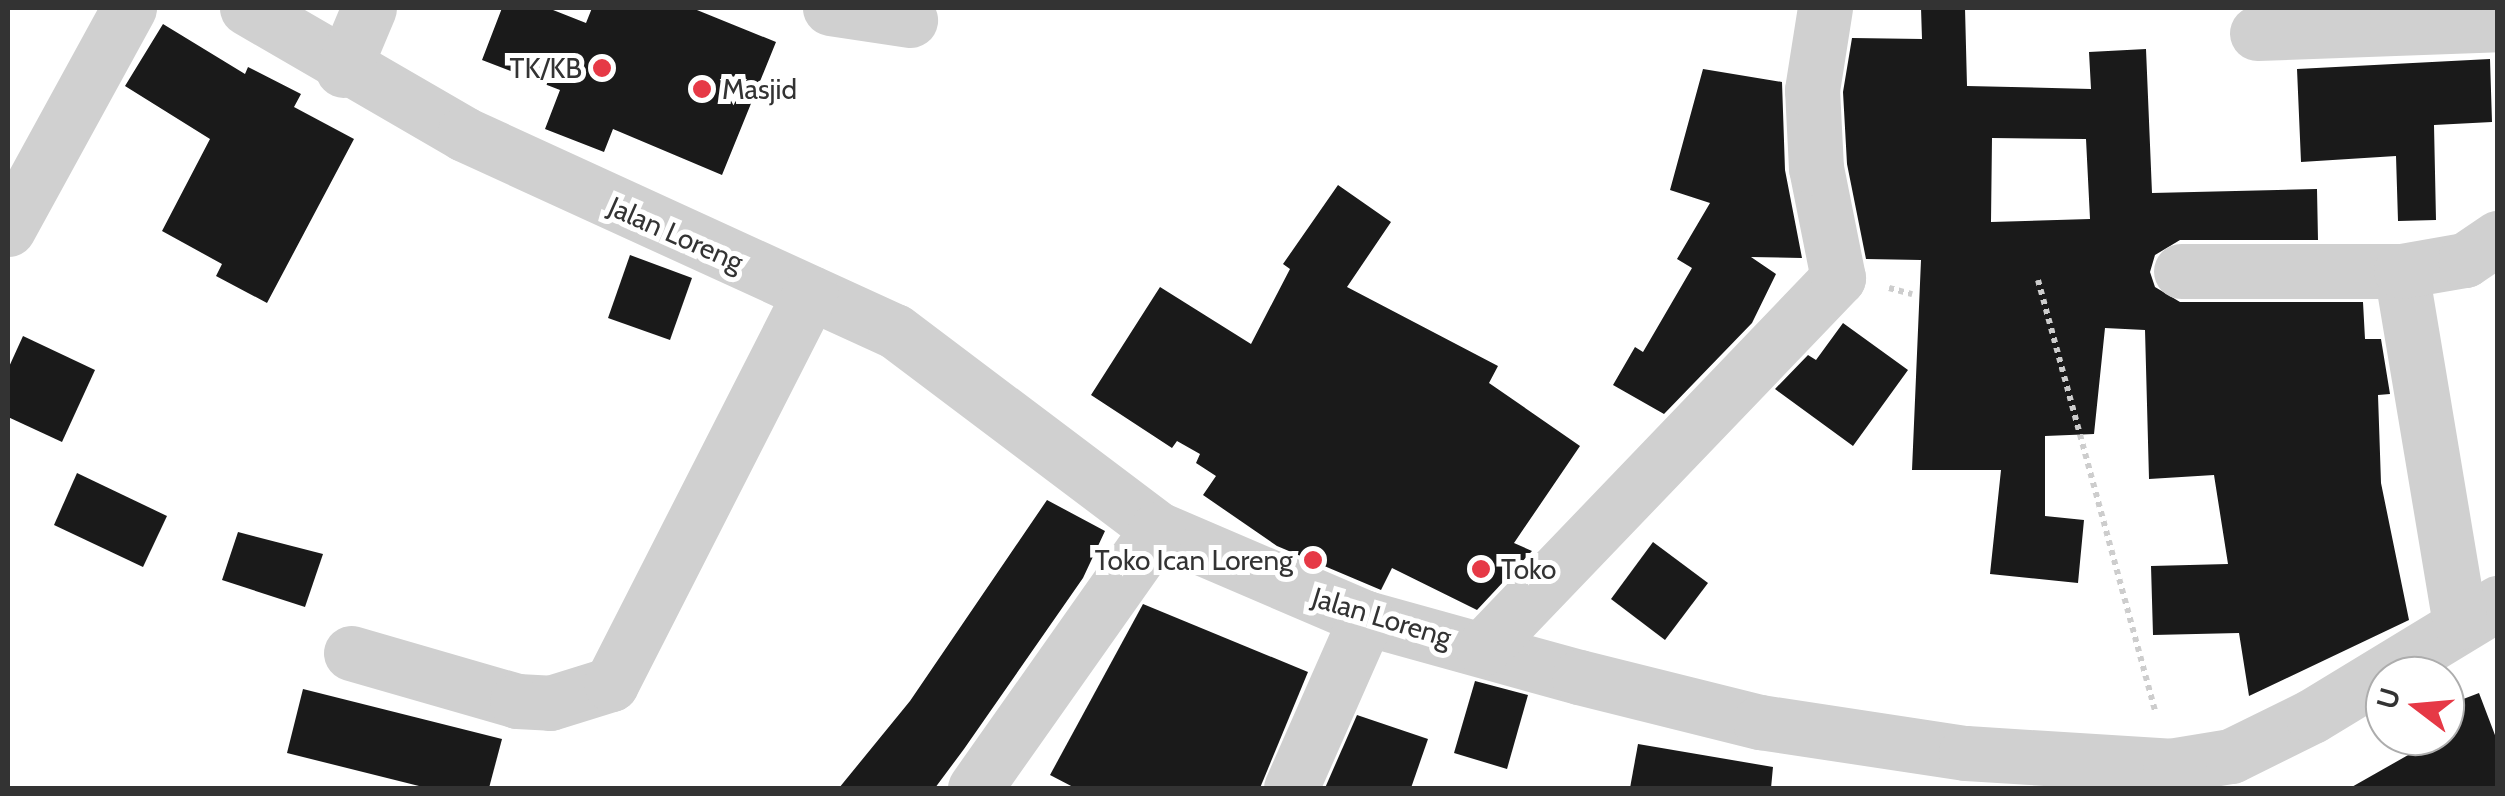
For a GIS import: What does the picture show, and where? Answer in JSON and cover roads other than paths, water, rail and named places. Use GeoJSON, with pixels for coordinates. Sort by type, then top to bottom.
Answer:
{"type":"FeatureCollection","features":[{"type":"Feature","properties":{"kind":"street"},"geometry":{"type":"LineString","coordinates":[[8,229],[129,8]]}},
{"type":"Feature","properties":{"kind":"street","name":"Jalan Loreng"},"geometry":{"type":"LineString","coordinates":[[248,8],[343,70],[592,198],[895,332],[972,382],[1158,528],[1366,618],[1760,722],[1966,754],[2170,766],[2232,756],[2296,724],[2479,613]]}},
{"type":"Feature","properties":{"kind":"street"},"geometry":{"type":"LineString","coordinates":[[343,70],[369,8]]}},
{"type":"Feature","properties":{"kind":"street"},"geometry":{"type":"LineString","coordinates":[[830,8],[910,20]]}},
{"type":"Feature","properties":{"kind":"street"},"geometry":{"type":"LineString","coordinates":[[1483,648],[1838,278],[1816,168],[1812,90],[1825,8]]}},
{"type":"Feature","properties":{"kind":"street"},"geometry":{"type":"LineString","coordinates":[[2257,33],[2319,19],[2498,24]]}},
{"type":"Feature","properties":{"kind":"street"},"geometry":{"type":"LineString","coordinates":[[2181,271],[2402,271],[2466,260],[2498,238]]}},
{"type":"Feature","properties":{"kind":"street"},"geometry":{"type":"LineString","coordinates":[[2402,271],[2479,613]]}},
{"type":"Feature","properties":{"kind":"street"},"geometry":{"type":"LineString","coordinates":[[351,653],[517,701],[550,703],[611,684],[810,293]]}},
{"type":"Feature","properties":{"kind":"street"},"geometry":{"type":"LineString","coordinates":[[976,788],[1158,528]]}},
{"type":"Feature","properties":{"kind":"street"},"geometry":{"type":"LineString","coordinates":[[1292,788],[1366,618]]}},
{"type":"Feature","properties":{"kind":"place","name":"TK/KB"},"geometry":{"type":"Point","coordinates":[602,68]}},
{"type":"Feature","properties":{"kind":"place","name":"Masjid"},"geometry":{"type":"Point","coordinates":[702,89]}},
{"type":"Feature","properties":{"kind":"place","name":"Toko Ican Loreng"},"geometry":{"type":"Point","coordinates":[1313,560]}},
{"type":"Feature","properties":{"kind":"place","name":"Toko"},"geometry":{"type":"Point","coordinates":[1481,569]}}]}
